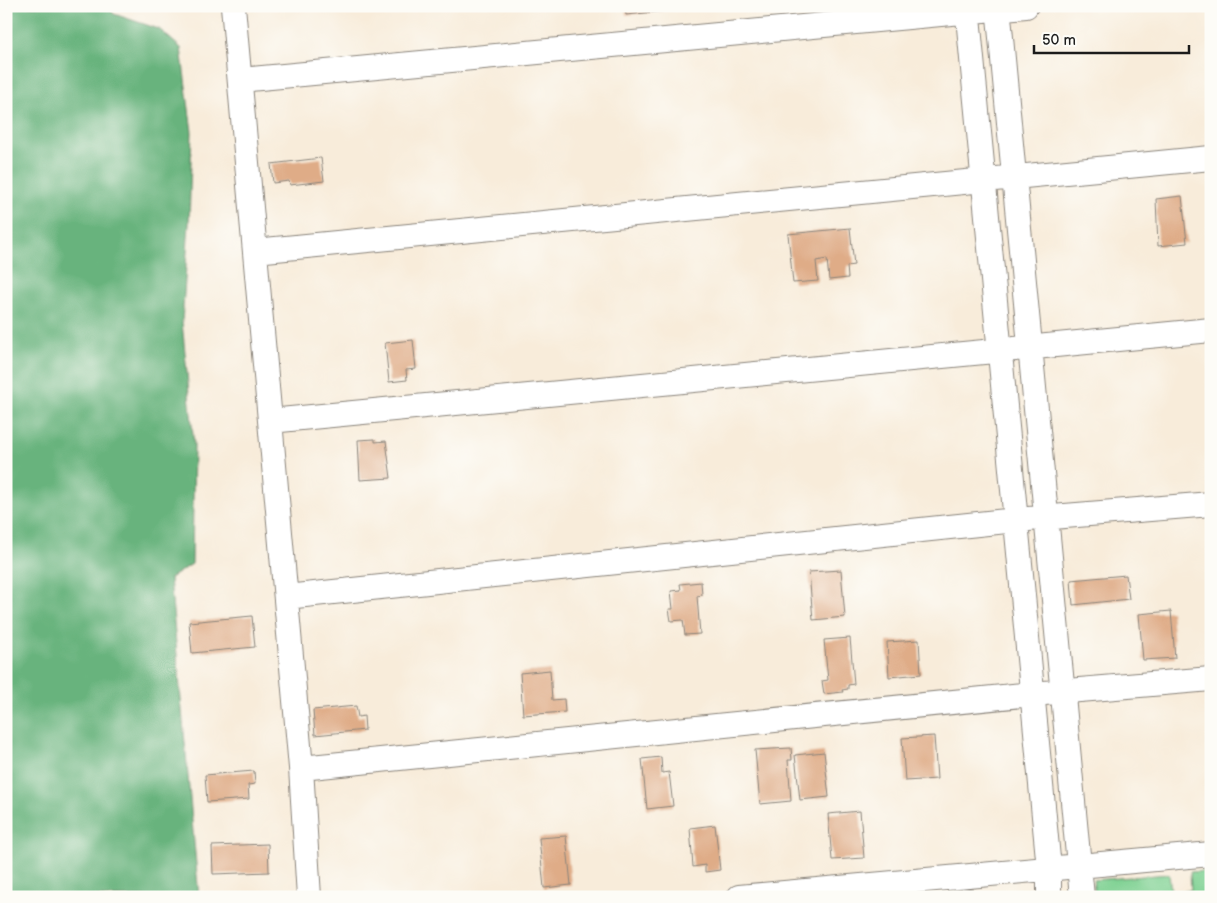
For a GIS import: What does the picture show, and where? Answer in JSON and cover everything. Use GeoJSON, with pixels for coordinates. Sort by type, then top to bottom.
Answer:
{"type":"FeatureCollection","features":[{"type":"Feature","properties":{"kind":"street"},"geometry":{"type":"LineString","coordinates":[[233,6],[301,768],[309,897]]}},
{"type":"Feature","properties":{"kind":"street"},"geometry":{"type":"LineString","coordinates":[[240,80],[967,9],[1026,6]]}},
{"type":"Feature","properties":{"kind":"street"},"geometry":{"type":"LineString","coordinates":[[998,8],[1082,897]]}},
{"type":"Feature","properties":{"kind":"street"},"geometry":{"type":"LineString","coordinates":[[967,9],[1049,869],[1049,897]]}},
{"type":"Feature","properties":{"kind":"street"},"geometry":{"type":"LineString","coordinates":[[255,251],[1211,158]]}},
{"type":"Feature","properties":{"kind":"street"},"geometry":{"type":"LineString","coordinates":[[270,422],[1030,346],[1211,330]]}},
{"type":"Feature","properties":{"kind":"street"},"geometry":{"type":"LineString","coordinates":[[286,597],[1016,520],[1211,504]]}},
{"type":"Feature","properties":{"kind":"street"},"geometry":{"type":"LineString","coordinates":[[301,768],[1032,694],[1211,679]]}},
{"type":"Feature","properties":{"kind":"street"},"geometry":{"type":"LineString","coordinates":[[739,897],[1211,854]]}},
{"type":"Feature","properties":{"kind":"green space"},"geometry":{"type":"Polygon","coordinates":[[[6,6],[107,6],[114,14],[159,29],[181,48],[192,132],[189,224],[182,322],[194,445],[192,564],[170,578],[199,897],[6,897],[6,6]]]}},
{"type":"Feature","properties":{"kind":"green space"},"geometry":{"type":"Polygon","coordinates":[[[1209,871],[1211,897],[1096,897],[1095,895],[1093,880],[1169,874],[1171,892],[1191,890],[1190,872],[1209,871]]]}},
{"type":"Feature","properties":{"kind":"building"},"geometry":{"type":"Polygon","coordinates":[[[625,6],[694,6],[694,8],[626,15],[625,6]]]}},
{"type":"Feature","properties":{"kind":"building"},"geometry":{"type":"Polygon","coordinates":[[[321,158],[324,181],[290,185],[289,181],[273,183],[271,164],[321,158]]]}},
{"type":"Feature","properties":{"kind":"building"},"geometry":{"type":"Polygon","coordinates":[[[1182,196],[1187,243],[1158,246],[1156,199],[1182,196]]]}},
{"type":"Feature","properties":{"kind":"building"},"geometry":{"type":"Polygon","coordinates":[[[850,228],[854,265],[847,266],[848,278],[829,280],[827,259],[816,261],[818,281],[793,283],[788,234],[850,228]]]}},
{"type":"Feature","properties":{"kind":"building"},"geometry":{"type":"Polygon","coordinates":[[[413,340],[416,369],[406,370],[407,380],[389,382],[385,343],[413,340]]]}},
{"type":"Feature","properties":{"kind":"building"},"geometry":{"type":"Polygon","coordinates":[[[375,439],[375,442],[386,441],[391,478],[360,480],[358,440],[375,439]]]}},
{"type":"Feature","properties":{"kind":"building"},"geometry":{"type":"Polygon","coordinates":[[[841,570],[845,617],[813,620],[809,572],[841,570]]]}},
{"type":"Feature","properties":{"kind":"building"},"geometry":{"type":"Polygon","coordinates":[[[1126,575],[1129,599],[1073,605],[1071,580],[1126,575]]]}},
{"type":"Feature","properties":{"kind":"building"},"geometry":{"type":"Polygon","coordinates":[[[701,582],[702,595],[697,596],[700,634],[685,635],[683,620],[671,621],[669,609],[673,609],[671,591],[681,590],[680,584],[701,582]]]}},
{"type":"Feature","properties":{"kind":"building"},"geometry":{"type":"Polygon","coordinates":[[[1171,611],[1175,658],[1143,660],[1139,614],[1171,611]]]}},
{"type":"Feature","properties":{"kind":"building"},"geometry":{"type":"Polygon","coordinates":[[[252,616],[255,647],[192,653],[189,622],[252,616]]]}},
{"type":"Feature","properties":{"kind":"building"},"geometry":{"type":"Polygon","coordinates":[[[850,638],[854,684],[848,685],[848,689],[842,690],[843,692],[824,694],[822,681],[828,680],[824,640],[850,638]]]}},
{"type":"Feature","properties":{"kind":"building"},"geometry":{"type":"Polygon","coordinates":[[[919,640],[921,674],[889,677],[887,642],[919,640]]]}},
{"type":"Feature","properties":{"kind":"building"},"geometry":{"type":"Polygon","coordinates":[[[550,670],[552,700],[564,699],[565,712],[523,715],[520,673],[550,670]]]}},
{"type":"Feature","properties":{"kind":"building"},"geometry":{"type":"Polygon","coordinates":[[[356,706],[358,717],[364,716],[365,730],[315,735],[313,710],[356,706]]]}},
{"type":"Feature","properties":{"kind":"building"},"geometry":{"type":"Polygon","coordinates":[[[934,736],[937,779],[905,781],[902,738],[934,736]]]}},
{"type":"Feature","properties":{"kind":"building"},"geometry":{"type":"Polygon","coordinates":[[[791,748],[792,760],[788,760],[791,801],[760,804],[755,750],[791,748]]]}},
{"type":"Feature","properties":{"kind":"building"},"geometry":{"type":"Polygon","coordinates":[[[824,752],[829,797],[800,800],[795,755],[824,752]]]}},
{"type":"Feature","properties":{"kind":"building"},"geometry":{"type":"Polygon","coordinates":[[[661,757],[662,773],[669,772],[673,806],[647,809],[642,759],[661,757]]]}},
{"type":"Feature","properties":{"kind":"building"},"geometry":{"type":"Polygon","coordinates":[[[254,771],[255,784],[248,785],[249,799],[207,802],[205,775],[254,771]]]}},
{"type":"Feature","properties":{"kind":"building"},"geometry":{"type":"Polygon","coordinates":[[[860,811],[864,858],[832,860],[828,814],[860,811]]]}},
{"type":"Feature","properties":{"kind":"building"},"geometry":{"type":"Polygon","coordinates":[[[715,825],[720,870],[705,872],[705,865],[693,867],[690,828],[715,825]]]}},
{"type":"Feature","properties":{"kind":"building"},"geometry":{"type":"Polygon","coordinates":[[[566,836],[571,885],[544,888],[539,838],[566,836]]]}},
{"type":"Feature","properties":{"kind":"building"},"geometry":{"type":"Polygon","coordinates":[[[268,844],[269,872],[213,874],[212,846],[268,844]]]}}]}
